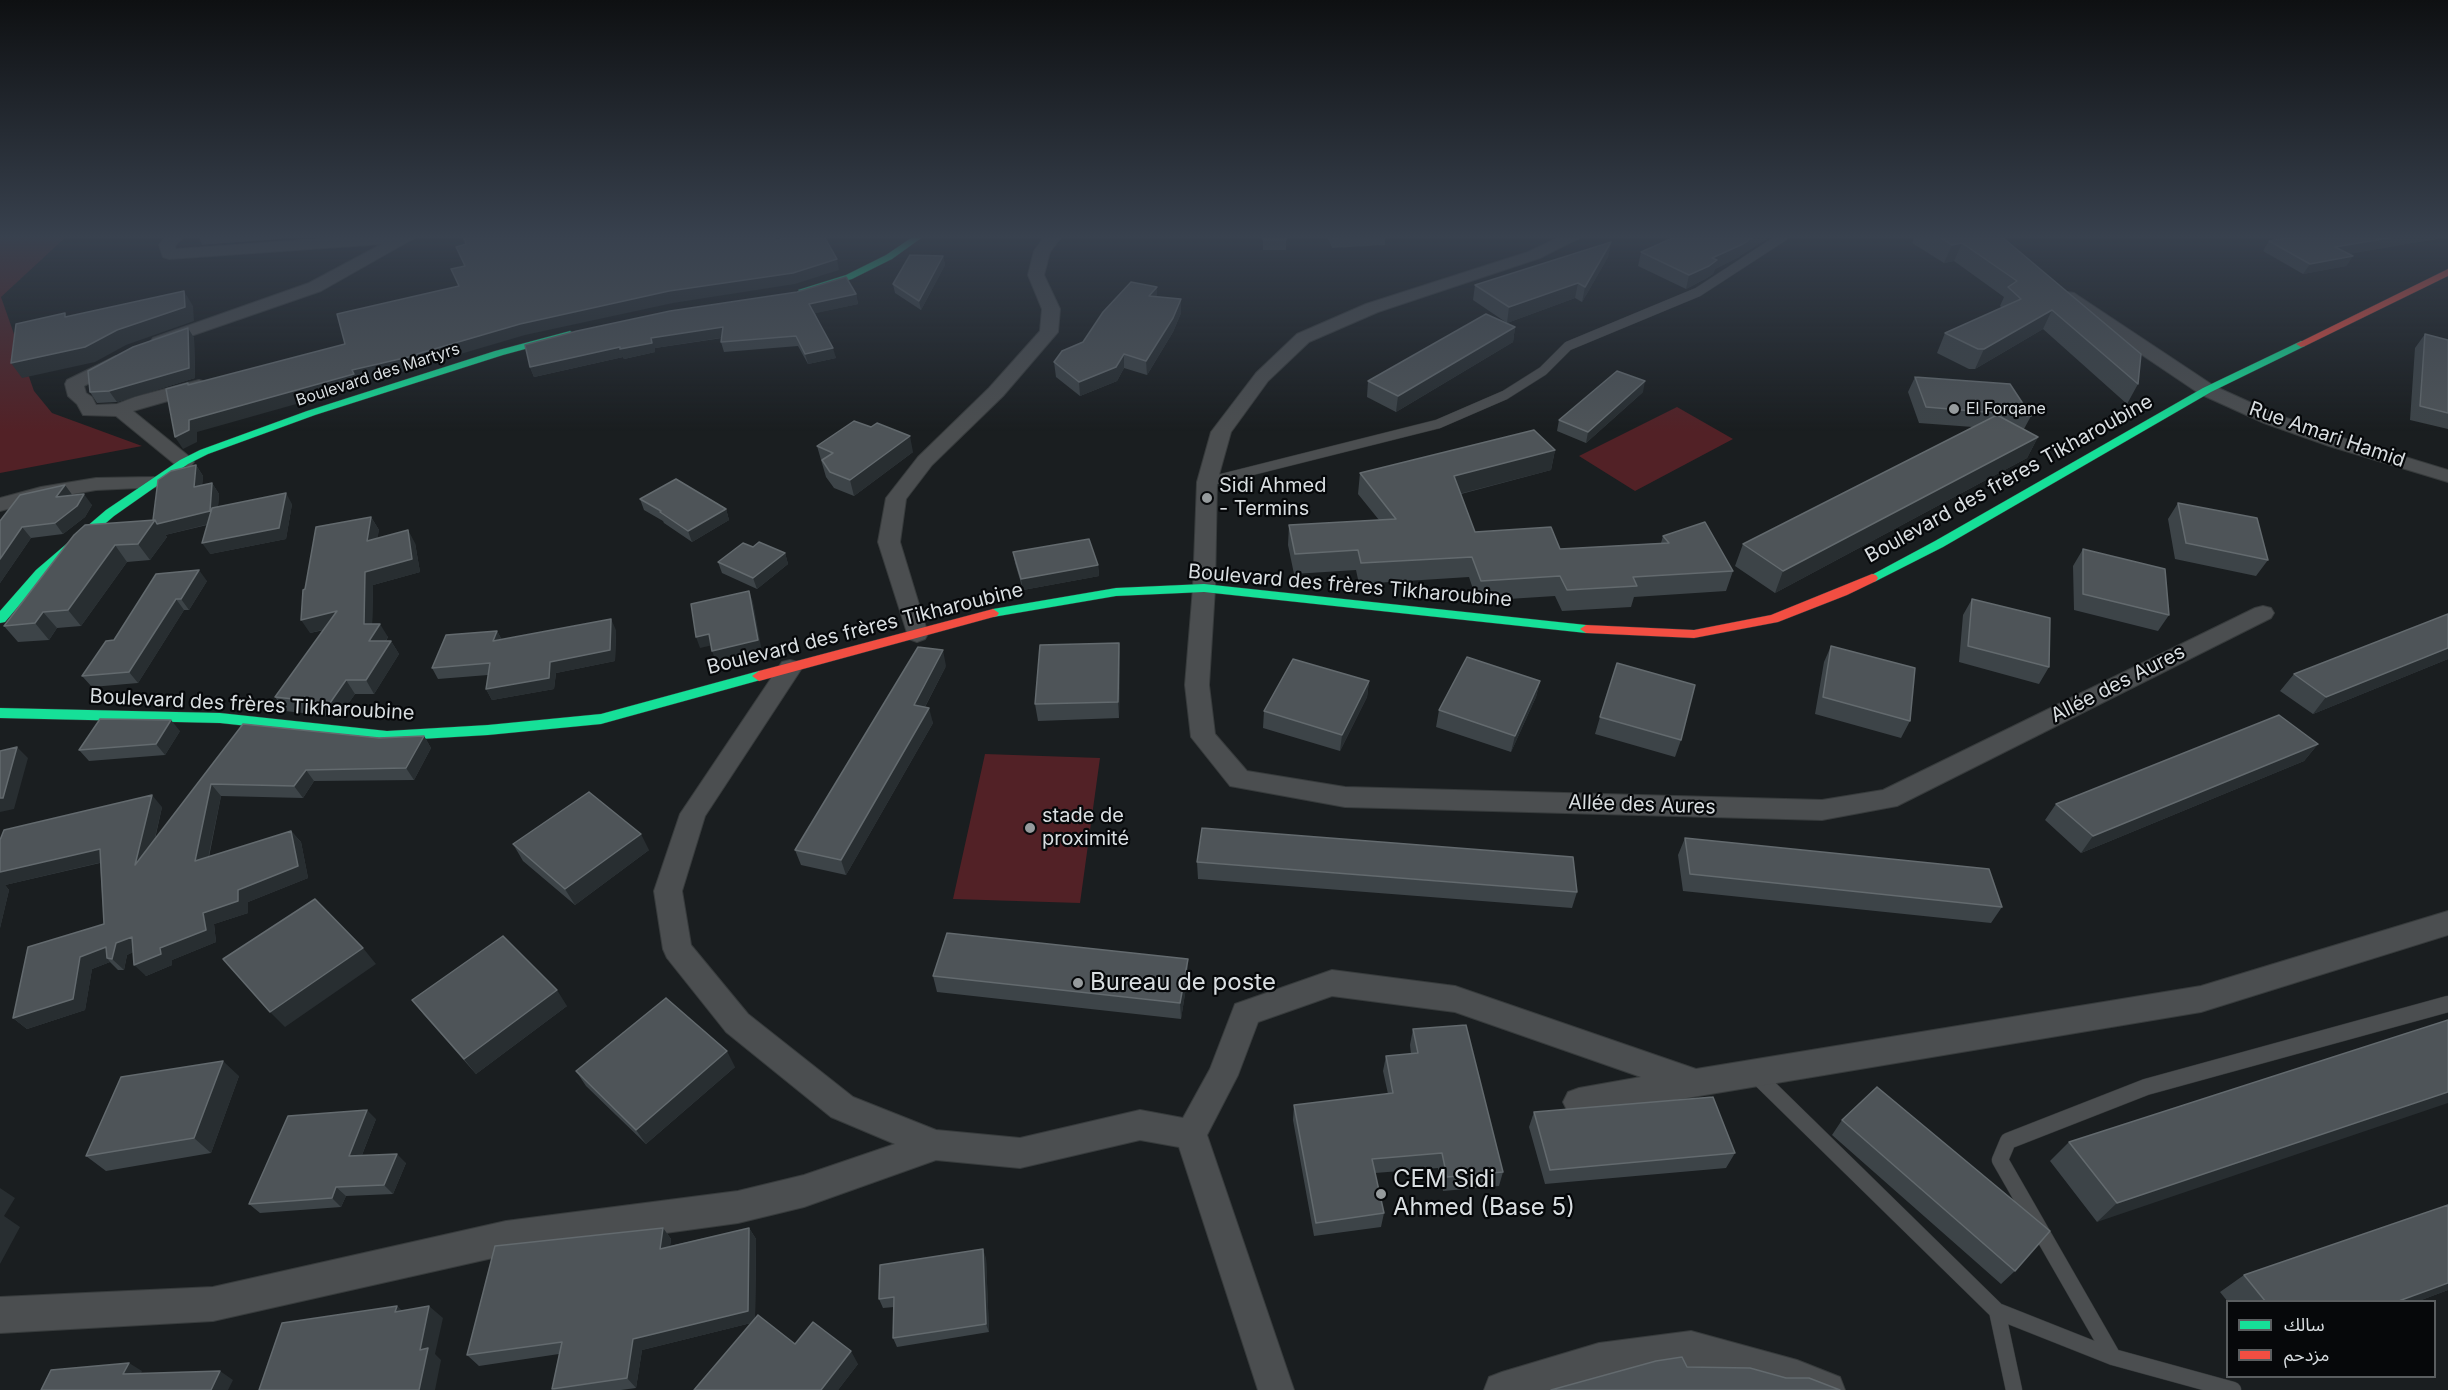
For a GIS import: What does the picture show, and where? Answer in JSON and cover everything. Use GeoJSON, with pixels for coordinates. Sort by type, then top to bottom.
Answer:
{"type":"FeatureCollection","features":[{"type":"Feature","properties":{"kind":"street"},"geometry":{"type":"LineString","coordinates":[[221,380],[142,401],[120,410],[90,411],[85,401],[77,396],[74,389],[74,384],[139,349],[276,301]]}},
{"type":"Feature","properties":{"kind":"street"},"geometry":{"type":"LineString","coordinates":[[917,634],[889,542],[896,498],[926,460],[996,392],[1049,332],[1051,309],[1047,301]]}},
{"type":"Feature","properties":{"kind":"street","name":"Allée des Aures"},"geometry":{"type":"LineString","coordinates":[[1394,301],[1303,338],[1262,377],[1221,432],[1208,483],[1197,685],[1203,737],[1239,778],[1345,797],[1822,810],[1888,799],[2263,613]]}},
{"type":"Feature","properties":{"kind":"street","name":"Rue Amari Hamid"},"geometry":{"type":"LineString","coordinates":[[2074,301],[2207,390],[2293,426],[2448,476]]}},
{"type":"Feature","properties":{"kind":"street","name":"Boulevard des frères Tikharoubine"},"geometry":{"type":"LineString","coordinates":[[0,713],[220,718],[387,736],[488,730],[601,719],[1005,610],[1116,592],[1204,588],[1607,631],[1694,634],[1773,619],[1843,592],[1939,544],[2207,390],[2389,301]]}},
{"type":"Feature","properties":{"kind":"street","name":"Boulevard des Martyrs"},"geometry":{"type":"LineString","coordinates":[[0,619],[40,573],[110,513],[184,462],[255,432],[311,413],[498,353],[588,330]]}},
{"type":"Feature","properties":{"kind":"street"},"geometry":{"type":"LineString","coordinates":[[88,376],[113,376],[131,372]]}},
{"type":"Feature","properties":{"kind":"street"},"geometry":{"type":"LineString","coordinates":[[120,410],[184,462]]}},
{"type":"Feature","properties":{"kind":"street"},"geometry":{"type":"LineString","coordinates":[[0,505],[41,494],[96,484],[153,483]]}},
{"type":"Feature","properties":{"kind":"street"},"geometry":{"type":"LineString","coordinates":[[790,668],[693,814],[668,891],[677,949],[737,1023],[842,1107],[936,1145],[1020,1153],[1140,1125],[1191,1134]]}},
{"type":"Feature","properties":{"kind":"street"},"geometry":{"type":"LineString","coordinates":[[1579,1102],[2201,999],[2448,923]]}},
{"type":"Feature","properties":{"kind":"street"},"geometry":{"type":"LineString","coordinates":[[1276,1390],[1191,1134],[1223,1074],[1246,1013],[1332,983],[1455,999],[1697,1083]]}},
{"type":"Feature","properties":{"kind":"street"},"geometry":{"type":"LineString","coordinates":[[0,1315],[213,1304],[506,1238],[738,1207],[804,1191],[936,1145]]}},
{"type":"Feature","properties":{"kind":"street"},"geometry":{"type":"LineString","coordinates":[[1502,1390],[1599,1361],[1691,1349],[1797,1378],[1827,1390]]}},
{"type":"Feature","properties":{"kind":"lane"},"geometry":{"type":"LineString","coordinates":[[1208,483],[1438,424],[1505,395],[1543,371],[1568,346],[1677,301]]}},
{"type":"Feature","properties":{"kind":"lane"},"geometry":{"type":"LineString","coordinates":[[2113,1357],[2000,1160],[2008,1141],[2146,1087],[2448,1004]]}},
{"type":"Feature","properties":{"kind":"lane"},"geometry":{"type":"LineString","coordinates":[[1755,1073],[1997,1311],[2113,1357],[2233,1390]]}},
{"type":"Feature","properties":{"kind":"lane"},"geometry":{"type":"LineString","coordinates":[[1997,1311],[2014,1390]]}},
{"type":"Feature","properties":{"kind":"shaded area"},"geometry":{"type":"Polygon","coordinates":[[[0,301],[2,301],[34,391],[52,413],[142,446],[0,473],[0,301]]]}},
{"type":"Feature","properties":{"kind":"shaded area"},"geometry":{"type":"Polygon","coordinates":[[[1677,407],[1733,439],[1635,491],[1579,456],[1677,407]]]}},
{"type":"Feature","properties":{"kind":"shaded area","name":"stade de proximité"},"geometry":{"type":"Polygon","coordinates":[[[985,754],[1100,758],[1080,903],[953,899],[985,754]]]}},
{"type":"Feature","properties":{"kind":"building"},"geometry":{"type":"Polygon","coordinates":[[[139,301],[185,301],[185,307],[117,330],[85,347],[11,363],[16,324],[65,313],[65,317],[139,301]]]}},
{"type":"Feature","properties":{"kind":"building"},"geometry":{"type":"Polygon","coordinates":[[[394,301],[624,301],[520,324],[417,355],[352,370],[354,374],[189,420],[189,430],[175,437],[166,389],[345,344],[337,314],[394,301]]]}},
{"type":"Feature","properties":{"kind":"building"},"geometry":{"type":"Polygon","coordinates":[[[738,301],[824,301],[809,304],[833,348],[805,354],[796,336],[721,342],[723,327],[651,338],[652,343],[620,349],[620,347],[530,367],[525,345],[670,311],[738,301]]]}},
{"type":"Feature","properties":{"kind":"building"},"geometry":{"type":"Polygon","coordinates":[[[1113,301],[1180,301],[1173,318],[1146,361],[1124,354],[1116,367],[1079,382],[1054,362],[1062,351],[1083,342],[1113,301]]]}},
{"type":"Feature","properties":{"kind":"building"},"geometry":{"type":"Polygon","coordinates":[[[1500,301],[1527,301],[1509,307],[1500,301]]]}},
{"type":"Feature","properties":{"kind":"building"},"geometry":{"type":"Polygon","coordinates":[[[2017,301],[2078,301],[2141,354],[2138,384],[2052,310],[1984,349],[1978,349],[1945,333],[2017,301]]]}},
{"type":"Feature","properties":{"kind":"building"},"geometry":{"type":"Polygon","coordinates":[[[1486,314],[1515,327],[1398,396],[1368,381],[1486,314]]]}},
{"type":"Feature","properties":{"kind":"building"},"geometry":{"type":"Polygon","coordinates":[[[188,328],[189,368],[109,391],[90,392],[88,371],[133,347],[188,328]]]}},
{"type":"Feature","properties":{"kind":"building"},"geometry":{"type":"Polygon","coordinates":[[[2425,334],[2448,340],[2448,413],[2420,406],[2425,334]]]}},
{"type":"Feature","properties":{"kind":"building"},"geometry":{"type":"Polygon","coordinates":[[[1617,371],[1645,381],[1588,432],[1559,420],[1617,371]]]}},
{"type":"Feature","properties":{"kind":"building"},"geometry":{"type":"Polygon","coordinates":[[[1915,377],[2010,384],[2031,416],[1926,407],[1915,377]]]}},
{"type":"Feature","properties":{"kind":"building"},"geometry":{"type":"Polygon","coordinates":[[[1997,415],[2038,437],[1783,571],[1743,544],[1997,415]]]}},
{"type":"Feature","properties":{"kind":"building"},"geometry":{"type":"Polygon","coordinates":[[[854,421],[871,427],[877,423],[910,436],[850,480],[830,472],[822,460],[833,453],[817,446],[854,421]]]}},
{"type":"Feature","properties":{"kind":"building"},"geometry":{"type":"Polygon","coordinates":[[[1534,430],[1555,450],[1454,476],[1475,532],[1551,527],[1560,549],[1669,543],[1663,536],[1705,522],[1733,571],[1633,577],[1637,586],[1567,590],[1560,576],[1481,581],[1472,557],[1361,563],[1358,550],[1295,554],[1289,525],[1396,519],[1360,473],[1534,430]]]}},
{"type":"Feature","properties":{"kind":"building"},"geometry":{"type":"Polygon","coordinates":[[[196,465],[194,487],[212,483],[210,511],[157,524],[153,520],[158,480],[171,471],[196,465]]]}},
{"type":"Feature","properties":{"kind":"building"},"geometry":{"type":"Polygon","coordinates":[[[676,479],[726,509],[688,531],[640,499],[676,479]]]}},
{"type":"Feature","properties":{"kind":"building"},"geometry":{"type":"Polygon","coordinates":[[[65,485],[56,497],[84,494],[77,506],[55,523],[22,527],[0,559],[0,521],[20,495],[65,485]]]}},
{"type":"Feature","properties":{"kind":"building"},"geometry":{"type":"Polygon","coordinates":[[[286,493],[279,528],[202,543],[212,508],[286,493]]]}},
{"type":"Feature","properties":{"kind":"building"},"geometry":{"type":"Polygon","coordinates":[[[2178,503],[2257,518],[2268,560],[2186,543],[2178,503]]]}},
{"type":"Feature","properties":{"kind":"building"},"geometry":{"type":"Polygon","coordinates":[[[371,517],[367,541],[408,530],[412,559],[365,572],[364,624],[380,624],[369,641],[391,641],[366,680],[346,680],[330,703],[275,697],[337,611],[301,620],[303,590],[316,527],[371,517]]]}},
{"type":"Feature","properties":{"kind":"building"},"geometry":{"type":"Polygon","coordinates":[[[155,520],[138,544],[115,545],[68,610],[43,612],[35,623],[4,626],[74,535],[85,525],[155,520]]]}},
{"type":"Feature","properties":{"kind":"building"},"geometry":{"type":"Polygon","coordinates":[[[1089,539],[1098,565],[1021,579],[1013,552],[1089,539]]]}},
{"type":"Feature","properties":{"kind":"building"},"geometry":{"type":"Polygon","coordinates":[[[759,542],[785,553],[753,578],[718,562],[743,543],[753,547],[759,542]]]}},
{"type":"Feature","properties":{"kind":"building"},"geometry":{"type":"Polygon","coordinates":[[[2083,549],[2165,569],[2169,615],[2083,594],[2083,549]]]}},
{"type":"Feature","properties":{"kind":"building"},"geometry":{"type":"Polygon","coordinates":[[[199,570],[181,599],[176,599],[129,672],[82,676],[106,641],[114,640],[156,574],[199,570]]]}},
{"type":"Feature","properties":{"kind":"building"},"geometry":{"type":"Polygon","coordinates":[[[749,591],[758,640],[712,651],[709,634],[696,637],[691,604],[749,591]]]}},
{"type":"Feature","properties":{"kind":"building"},"geometry":{"type":"Polygon","coordinates":[[[1972,599],[2050,618],[2049,667],[1968,646],[1972,599]]]}},
{"type":"Feature","properties":{"kind":"building"},"geometry":{"type":"Polygon","coordinates":[[[2448,614],[2448,648],[2326,697],[2294,674],[2448,614]]]}},
{"type":"Feature","properties":{"kind":"building"},"geometry":{"type":"Polygon","coordinates":[[[611,619],[610,650],[550,662],[549,678],[486,689],[490,663],[432,668],[446,635],[497,631],[493,641],[611,619]]]}},
{"type":"Feature","properties":{"kind":"building"},"geometry":{"type":"Polygon","coordinates":[[[1119,643],[1118,702],[1035,704],[1040,645],[1119,643]]]}},
{"type":"Feature","properties":{"kind":"building"},"geometry":{"type":"Polygon","coordinates":[[[1831,646],[1915,668],[1910,721],[1823,697],[1831,646]]]}},
{"type":"Feature","properties":{"kind":"building"},"geometry":{"type":"Polygon","coordinates":[[[918,647],[943,650],[914,705],[929,708],[841,860],[795,850],[918,647]]]}},
{"type":"Feature","properties":{"kind":"building"},"geometry":{"type":"Polygon","coordinates":[[[1467,657],[1540,681],[1515,736],[1439,710],[1467,657]]]}},
{"type":"Feature","properties":{"kind":"building"},"geometry":{"type":"Polygon","coordinates":[[[1293,659],[1369,681],[1342,735],[1264,711],[1293,659]]]}},
{"type":"Feature","properties":{"kind":"building"},"geometry":{"type":"Polygon","coordinates":[[[1617,663],[1695,685],[1681,740],[1600,717],[1617,663]]]}},
{"type":"Feature","properties":{"kind":"building"},"geometry":{"type":"Polygon","coordinates":[[[2279,715],[2318,744],[2093,836],[2056,804],[2279,715]]]}},
{"type":"Feature","properties":{"kind":"building"},"geometry":{"type":"Polygon","coordinates":[[[100,719],[171,720],[156,744],[79,750],[100,719]]]}},
{"type":"Feature","properties":{"kind":"building"},"geometry":{"type":"Polygon","coordinates":[[[243,724],[379,738],[424,736],[406,768],[306,770],[294,786],[211,784],[195,861],[291,831],[298,866],[238,890],[238,901],[203,913],[206,930],[160,948],[161,954],[134,965],[132,937],[116,943],[112,959],[107,958],[106,947],[80,957],[73,999],[13,1018],[28,947],[104,924],[100,849],[0,872],[0,840],[4,830],[152,795],[135,865],[243,724]]]}},
{"type":"Feature","properties":{"kind":"building"},"geometry":{"type":"Polygon","coordinates":[[[17,747],[3,798],[0,798],[0,751],[17,747]]]}},
{"type":"Feature","properties":{"kind":"building"},"geometry":{"type":"Polygon","coordinates":[[[589,792],[641,834],[565,889],[513,844],[589,792]]]}},
{"type":"Feature","properties":{"kind":"building"},"geometry":{"type":"Polygon","coordinates":[[[1202,828],[1573,857],[1577,892],[1197,862],[1202,828]]]}},
{"type":"Feature","properties":{"kind":"building"},"geometry":{"type":"Polygon","coordinates":[[[1685,838],[1989,869],[2002,907],[1690,874],[1685,838]]]}},
{"type":"Feature","properties":{"kind":"building"},"geometry":{"type":"Polygon","coordinates":[[[315,899],[363,948],[270,1012],[223,959],[315,899]]]}},
{"type":"Feature","properties":{"kind":"building"},"geometry":{"type":"Polygon","coordinates":[[[947,933],[1188,959],[1180,1003],[933,976],[947,933]]]}},
{"type":"Feature","properties":{"kind":"building"},"geometry":{"type":"Polygon","coordinates":[[[503,936],[557,990],[464,1059],[412,1000],[503,936]]]}},
{"type":"Feature","properties":{"kind":"building"},"geometry":{"type":"Polygon","coordinates":[[[666,998],[727,1051],[636,1130],[576,1071],[666,998]]]}},
{"type":"Feature","properties":{"kind":"building"},"geometry":{"type":"Polygon","coordinates":[[[2448,1020],[2448,1092],[2117,1203],[2069,1142],[2448,1020]]]}},
{"type":"Feature","properties":{"kind":"building"},"geometry":{"type":"Polygon","coordinates":[[[1466,1025],[1503,1172],[1447,1177],[1442,1153],[1372,1159],[1384,1213],[1316,1223],[1294,1105],[1393,1093],[1386,1056],[1418,1053],[1413,1029],[1466,1025]]]}},
{"type":"Feature","properties":{"kind":"building"},"geometry":{"type":"Polygon","coordinates":[[[223,1061],[194,1138],[86,1156],[121,1077],[223,1061]]]}},
{"type":"Feature","properties":{"kind":"building"},"geometry":{"type":"Polygon","coordinates":[[[1877,1087],[2050,1231],[2015,1271],[1842,1120],[1877,1087]]]}},
{"type":"Feature","properties":{"kind":"building"},"geometry":{"type":"Polygon","coordinates":[[[1713,1097],[1735,1153],[1550,1170],[1534,1112],[1713,1097]]]}},
{"type":"Feature","properties":{"kind":"building"},"geometry":{"type":"Polygon","coordinates":[[[367,1110],[349,1156],[397,1154],[384,1185],[336,1187],[332,1198],[249,1204],[288,1116],[367,1110]]]}},
{"type":"Feature","properties":{"kind":"building"},"geometry":{"type":"Polygon","coordinates":[[[2448,1205],[2448,1283],[2401,1300],[2264,1300],[2244,1275],[2448,1205]]]}},
{"type":"Feature","properties":{"kind":"building"},"geometry":{"type":"Polygon","coordinates":[[[663,1228],[660,1249],[749,1228],[748,1311],[633,1339],[627,1378],[552,1389],[562,1342],[467,1355],[495,1246],[663,1228]]]}},
{"type":"Feature","properties":{"kind":"building"},"geometry":{"type":"Polygon","coordinates":[[[983,1249],[986,1324],[893,1338],[894,1297],[879,1299],[880,1265],[983,1249]]]}},
{"type":"Feature","properties":{"kind":"building"},"geometry":{"type":"Polygon","coordinates":[[[397,1306],[395,1312],[429,1306],[420,1350],[428,1348],[419,1390],[259,1390],[282,1323],[397,1306]]]}},
{"type":"Feature","properties":{"kind":"building"},"geometry":{"type":"Polygon","coordinates":[[[758,1315],[795,1344],[813,1322],[851,1351],[821,1390],[694,1390],[758,1315]]]}},
{"type":"Feature","properties":{"kind":"building"},"geometry":{"type":"Polygon","coordinates":[[[1682,1357],[1687,1367],[1750,1368],[1786,1378],[1809,1378],[1840,1390],[1551,1390],[1656,1361],[1682,1357]]]}},
{"type":"Feature","properties":{"kind":"building"},"geometry":{"type":"Polygon","coordinates":[[[129,1363],[123,1374],[220,1371],[211,1390],[41,1390],[51,1370],[129,1363]]]}},
{"type":"Feature","properties":{"kind":"traffic: fast"},"geometry":{"type":"LineString","coordinates":[[0,619],[40,573],[110,513],[184,462],[204,452],[311,413],[499,353],[570,334]]}},
{"type":"Feature","properties":{"kind":"traffic: fast"},"geometry":{"type":"LineString","coordinates":[[1872,578],[1939,544],[2207,390],[2301,344]]}},
{"type":"Feature","properties":{"kind":"traffic: fast"},"geometry":{"type":"LineString","coordinates":[[993,613],[1116,592],[1204,588],[1586,629]]}},
{"type":"Feature","properties":{"kind":"traffic: fast"},"geometry":{"type":"LineString","coordinates":[[0,713],[220,718],[387,736],[488,730],[601,719],[759,676]]}},
{"type":"Feature","properties":{"kind":"traffic: jam"},"geometry":{"type":"LineString","coordinates":[[2301,344],[2389,301]]}},
{"type":"Feature","properties":{"kind":"traffic: jam"},"geometry":{"type":"LineString","coordinates":[[1586,629],[1694,634],[1773,619],[1843,592],[1872,578]]}},
{"type":"Feature","properties":{"kind":"traffic: jam"},"geometry":{"type":"LineString","coordinates":[[759,676],[993,613]]}},
{"type":"Feature","properties":{"kind":"place","name":"El Forqane"},"geometry":{"type":"Point","coordinates":[1954,409]}},
{"type":"Feature","properties":{"kind":"place","name":"Sidi Ahmed - Termins"},"geometry":{"type":"Point","coordinates":[1207,498]}},
{"type":"Feature","properties":{"kind":"place","name":"stade de proximité"},"geometry":{"type":"Point","coordinates":[1030,828]}},
{"type":"Feature","properties":{"kind":"place","name":"Bureau de poste"},"geometry":{"type":"Point","coordinates":[1078,983]}},
{"type":"Feature","properties":{"kind":"place","name":"CEM Sidi Ahmed (Base 5)"},"geometry":{"type":"Point","coordinates":[1381,1194]}}]}
